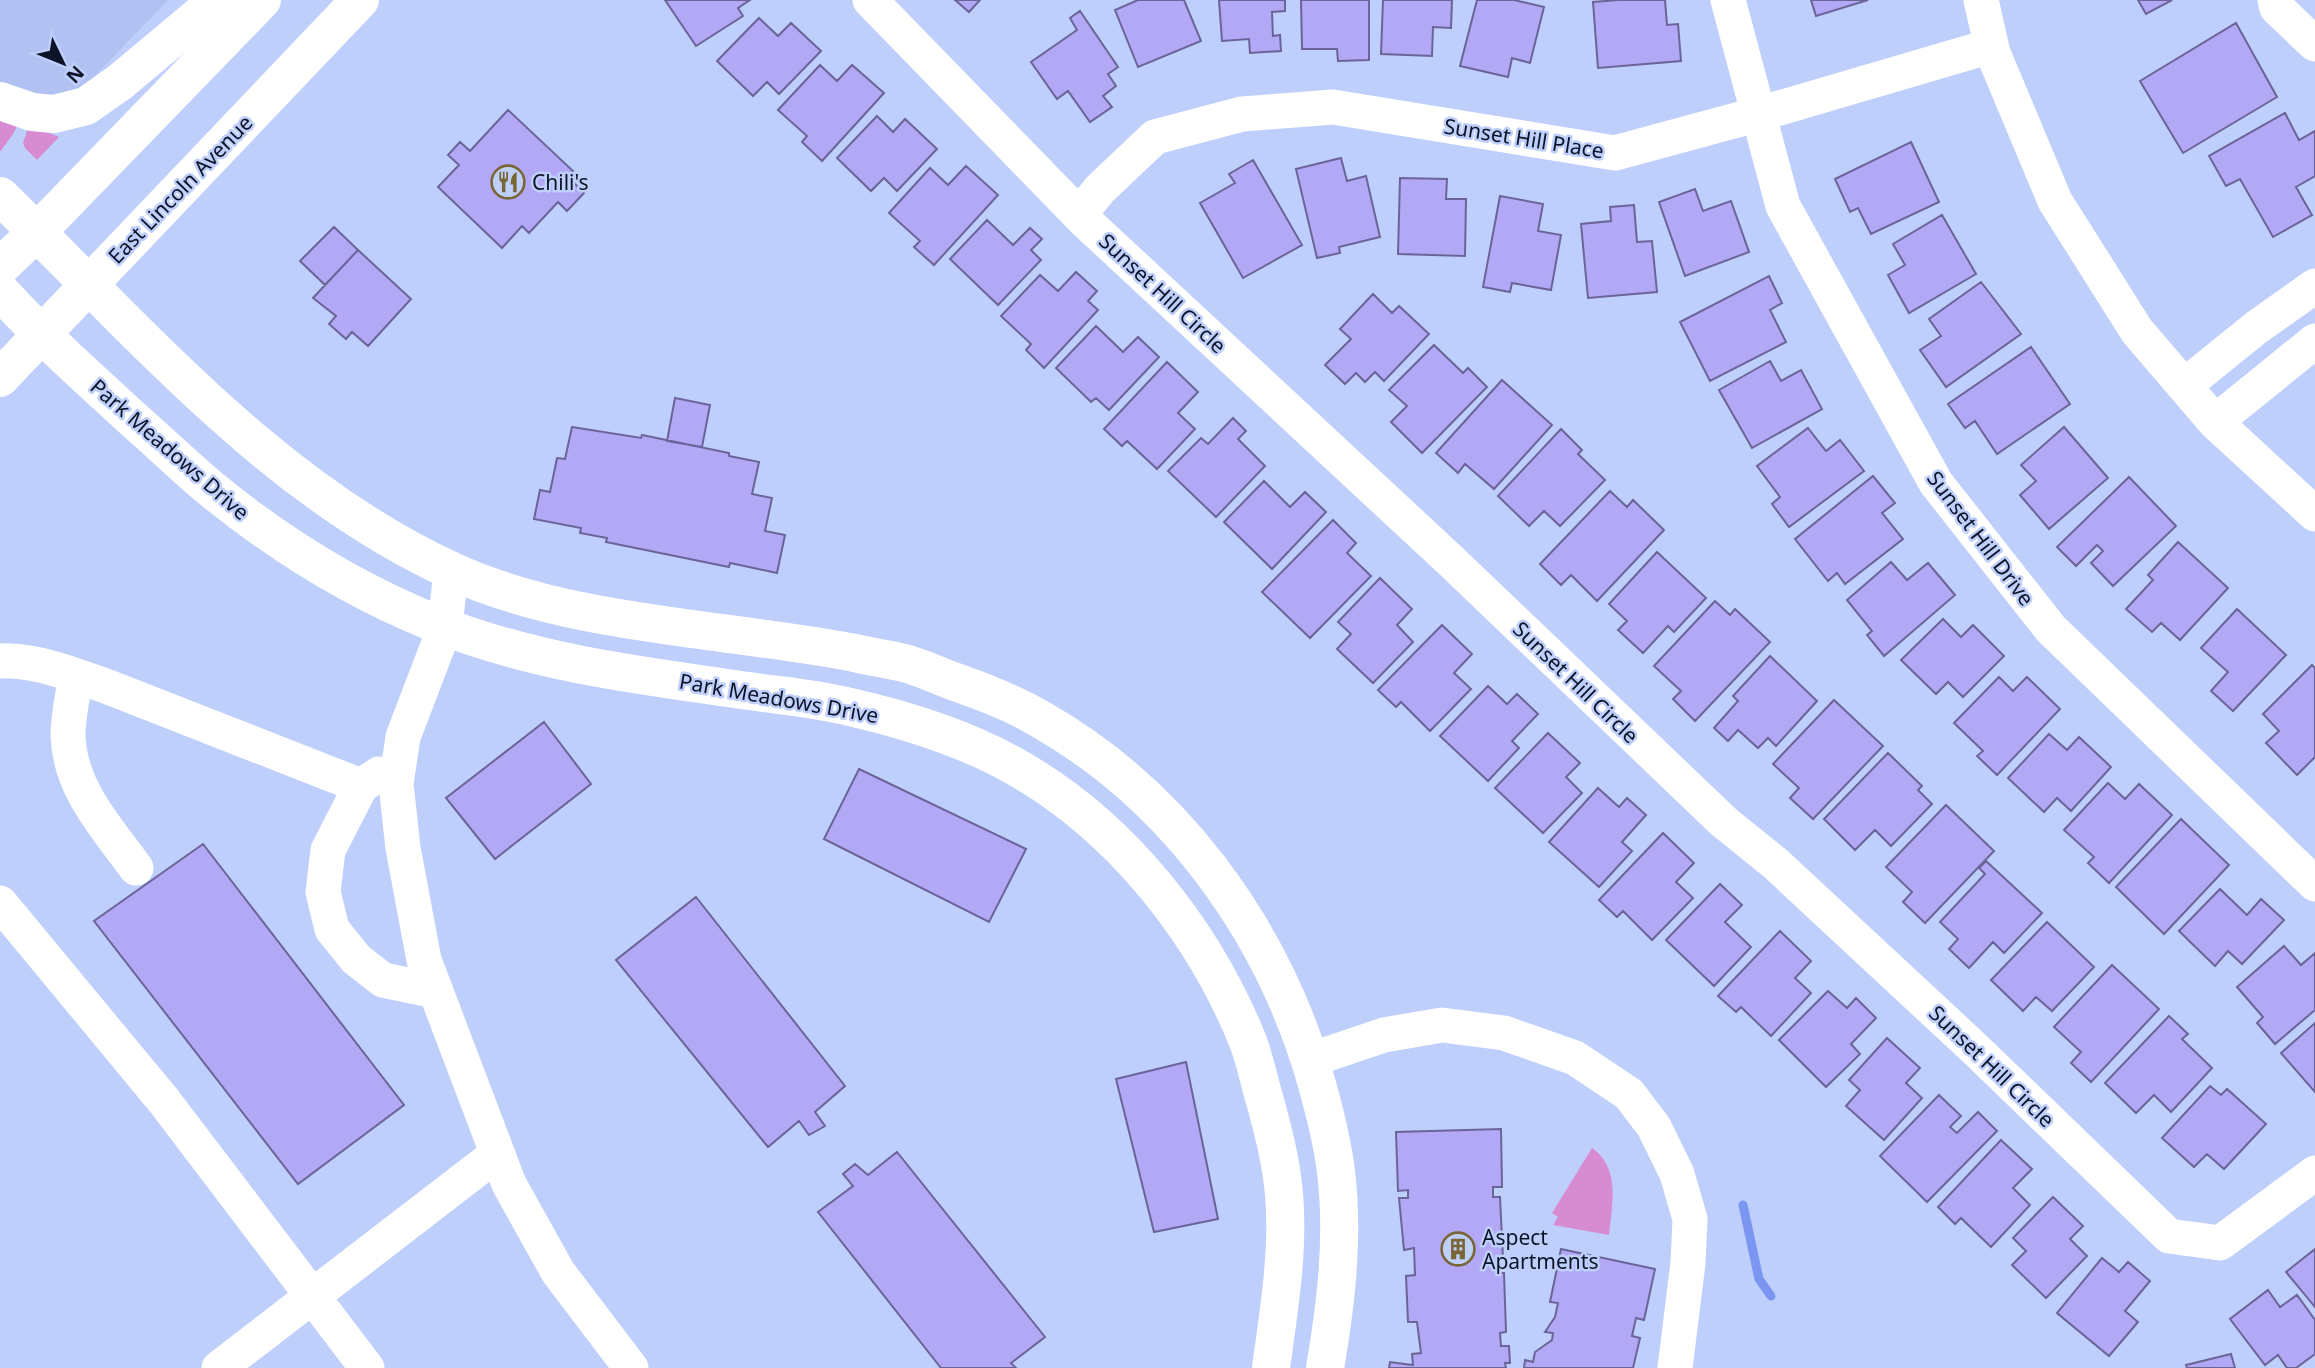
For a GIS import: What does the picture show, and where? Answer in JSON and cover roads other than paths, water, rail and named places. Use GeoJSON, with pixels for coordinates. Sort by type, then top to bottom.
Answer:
{"type":"FeatureCollection","features":[{"type":"Feature","properties":{"kind":"main road"},"geometry":{"type":"LineString","coordinates":[[0,102],[32,112],[54,114],[86,106],[120,82],[218,0]]}},
{"type":"Feature","properties":{"kind":"main road"},"geometry":{"type":"LineString","coordinates":[[0,267],[262,0]]}},
{"type":"Feature","properties":{"kind":"main road","name":"East Lincoln Avenue"},"geometry":{"type":"LineString","coordinates":[[0,378],[360,0]]}},
{"type":"Feature","properties":{"kind":"main road"},"geometry":{"type":"LineString","coordinates":[[0,196],[153,350],[292,474],[365,524],[451,570],[488,585],[565,607],[641,621],[797,642],[904,663],[1000,698],[1042,720],[1108,765],[1169,820],[1223,885],[1278,975],[1298,1021],[1321,1097],[1336,1172],[1340,1245],[1333,1321],[1325,1368]]}},
{"type":"Feature","properties":{"kind":"main road","name":"Park Meadows Drive"},"geometry":{"type":"LineString","coordinates":[[0,291],[41,335],[209,487],[254,522],[335,574],[384,599],[444,627],[552,660],[633,675],[847,706],[931,729],[1015,767],[1074,807],[1130,858],[1178,916],[1208,962],[1248,1041],[1278,1147],[1285,1211],[1283,1281],[1271,1368]]}},
{"type":"Feature","properties":{"kind":"street","name":"Sunset Hill Circle"},"geometry":{"type":"LineString","coordinates":[[870,0],[1079,215],[1441,552],[1724,822],[1776,864],[1964,1039],[2169,1236],[2220,1243],[2315,1172]]}},
{"type":"Feature","properties":{"kind":"street"},"geometry":{"type":"LineString","coordinates":[[1728,0],[1759,114]]}},
{"type":"Feature","properties":{"kind":"street"},"geometry":{"type":"LineString","coordinates":[[1981,0],[1991,46],[2054,201],[2137,331],[2214,422],[2315,514]]}},
{"type":"Feature","properties":{"kind":"street"},"geometry":{"type":"LineString","coordinates":[[2276,0],[2277,8],[2315,44]]}},
{"type":"Feature","properties":{"kind":"street","name":"Sunset Hill Place"},"geometry":{"type":"LineString","coordinates":[[1079,215],[1100,190],[1155,137],[1242,114],[1332,107],[1615,153],[1991,46]]}},
{"type":"Feature","properties":{"kind":"street","name":"Sunset Hill Drive"},"geometry":{"type":"LineString","coordinates":[[1759,114],[1783,206],[1936,484],[2051,629],[2315,884]]}},
{"type":"Feature","properties":{"kind":"street"},"geometry":{"type":"LineString","coordinates":[[2184,386],[2257,327],[2315,286]]}},
{"type":"Feature","properties":{"kind":"street"},"geometry":{"type":"LineString","coordinates":[[2214,422],[2315,341]]}},
{"type":"Feature","properties":{"kind":"street"},"geometry":{"type":"LineString","coordinates":[[451,570],[444,627],[403,737],[396,784],[403,848],[424,960],[509,1184],[558,1272],[631,1368]]}},
{"type":"Feature","properties":{"kind":"street"},"geometry":{"type":"LineString","coordinates":[[0,661],[14,660],[76,676],[360,786]]}},
{"type":"Feature","properties":{"kind":"street"},"geometry":{"type":"LineString","coordinates":[[76,676],[68,735],[76,780],[98,816],[136,868]]}},
{"type":"Feature","properties":{"kind":"street"},"geometry":{"type":"LineString","coordinates":[[400,760],[360,786],[328,850],[323,892],[332,929],[356,959],[383,980],[436,991]]}},
{"type":"Feature","properties":{"kind":"street"},"geometry":{"type":"LineString","coordinates":[[0,903],[164,1101],[367,1368]]}},
{"type":"Feature","properties":{"kind":"street"},"geometry":{"type":"LineString","coordinates":[[1310,1059],[1384,1035],[1442,1026],[1504,1033],[1575,1058],[1629,1094],[1654,1127],[1676,1174],[1690,1219],[1688,1263],[1675,1368]]}},
{"type":"Feature","properties":{"kind":"street"},"geometry":{"type":"LineString","coordinates":[[219,1368],[497,1154]]}},
{"type":"Feature","properties":{"kind":"waterway"},"geometry":{"type":"LineString","coordinates":[[1743,1205],[1759,1279],[1771,1296]]}},
{"type":"Feature","properties":{"kind":"place","name":"Chili's"},"geometry":{"type":"Point","coordinates":[508,182]}},
{"type":"Feature","properties":{"kind":"place","name":"Aspect Apartments"},"geometry":{"type":"Point","coordinates":[1458,1249]}}]}
